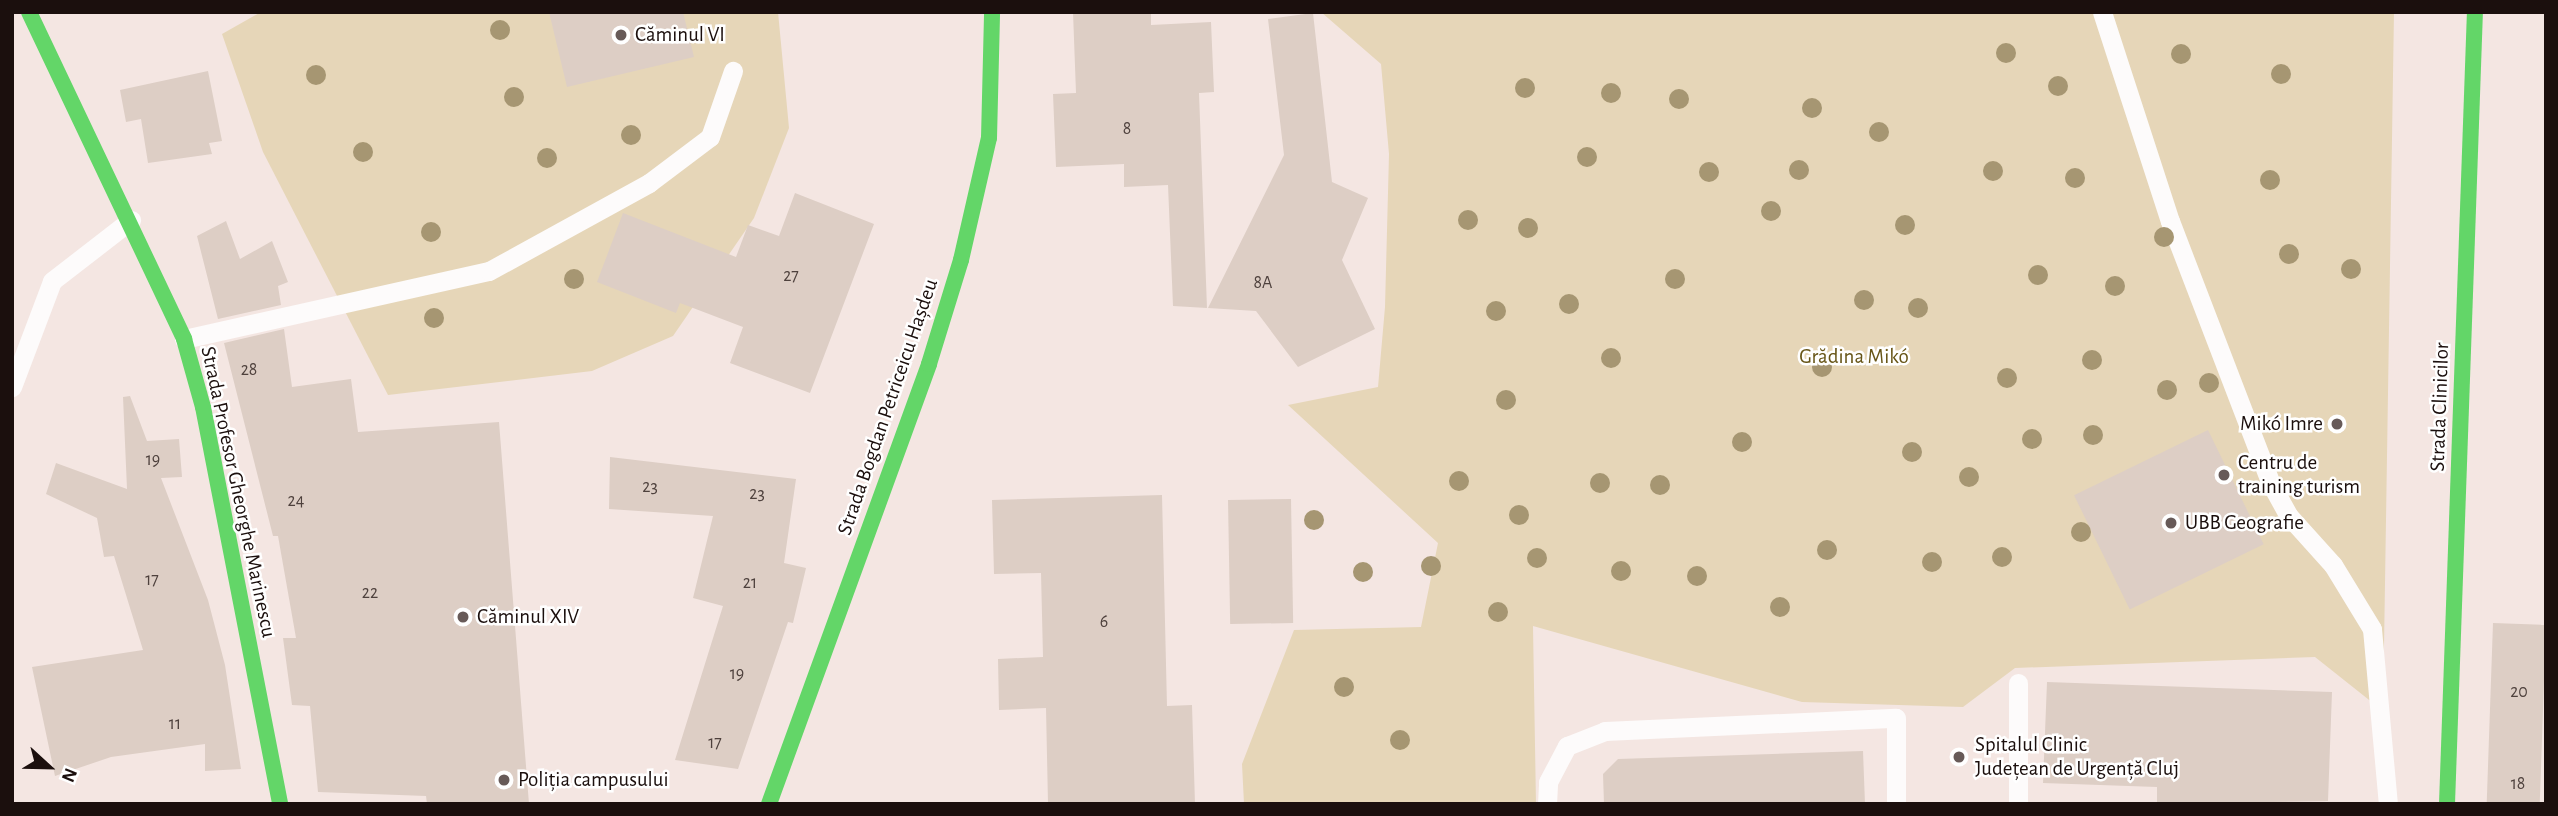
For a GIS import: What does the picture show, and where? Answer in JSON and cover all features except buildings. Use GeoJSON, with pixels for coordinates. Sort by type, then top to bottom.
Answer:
{"type":"FeatureCollection","features":[{"type":"Feature","properties":{"kind":"street","name":"Strada Profesor Gheorghe Marinescu"},"geometry":{"type":"LineString","coordinates":[[29,12],[131,220],[184,339],[203,407],[280,804]]}},
{"type":"Feature","properties":{"kind":"street","name":"Strada Bogdan Petriceicu Hașdeu"},"geometry":{"type":"LineString","coordinates":[[769,804],[929,364],[961,260],[989,138],[992,12]]}},
{"type":"Feature","properties":{"kind":"street","name":"Strada Clinicilor"},"geometry":{"type":"LineString","coordinates":[[2447,804],[2475,12]]}},
{"type":"Feature","properties":{"kind":"lane"},"geometry":{"type":"LineString","coordinates":[[2102,12],[2170,221],[2270,484],[2287,515],[2333,565],[2372,629],[2388,804]]}},
{"type":"Feature","properties":{"kind":"lane"},"geometry":{"type":"LineString","coordinates":[[184,339],[489,271],[649,183],[710,137],[733,71]]}},
{"type":"Feature","properties":{"kind":"lane"},"geometry":{"type":"LineString","coordinates":[[12,387],[52,281],[131,220]]}},
{"type":"Feature","properties":{"kind":"lane"},"geometry":{"type":"LineString","coordinates":[[2018,683],[2018,804]]}},
{"type":"Feature","properties":{"kind":"lane"},"geometry":{"type":"LineString","coordinates":[[1547,804],[1548,782],[1567,746],[1605,731],[1896,718],[1896,804]]}},
{"type":"Feature","properties":{"kind":"green space"},"geometry":{"type":"Polygon","coordinates":[[[261,12],[778,12],[789,128],[754,218],[673,336],[592,371],[388,395],[263,152],[222,34],[261,12]]]}},
{"type":"Feature","properties":{"kind":"green space","name":"Grădina Mikó"},"geometry":{"type":"Polygon","coordinates":[[[1321,12],[2394,12],[2383,711],[2315,657],[2015,668],[1963,707],[1802,702],[1533,626],[1536,804],[1244,804],[1242,764],[1294,630],[1421,627],[1438,543],[1288,405],[1378,387],[1385,307],[1389,154],[1381,64],[1321,12]]]}},
{"type":"Feature","properties":{"kind":"traffic: fast"},"geometry":{"type":"LineString","coordinates":[[29,12],[184,339],[203,407],[280,804]]}},
{"type":"Feature","properties":{"kind":"traffic: fast"},"geometry":{"type":"LineString","coordinates":[[769,804],[929,364],[961,260],[989,138],[992,12]]}},
{"type":"Feature","properties":{"kind":"traffic: fast"},"geometry":{"type":"LineString","coordinates":[[2447,804],[2475,12]]}},
{"type":"Feature","properties":{"kind":"place","name":"Căminul VI"},"geometry":{"type":"Point","coordinates":[621,35]}},
{"type":"Feature","properties":{"kind":"place","name":"Mikó Imre"},"geometry":{"type":"Point","coordinates":[2337,424]}},
{"type":"Feature","properties":{"kind":"place","name":"Centru de training turism"},"geometry":{"type":"Point","coordinates":[2224,475]}},
{"type":"Feature","properties":{"kind":"place","name":"UBB Geografie"},"geometry":{"type":"Point","coordinates":[2171,523]}},
{"type":"Feature","properties":{"kind":"place","name":"Căminul XIV"},"geometry":{"type":"Point","coordinates":[463,617]}},
{"type":"Feature","properties":{"kind":"place","name":"Spitalul Clinic Județean de Urgență Cluj"},"geometry":{"type":"Point","coordinates":[1959,757]}},
{"type":"Feature","properties":{"kind":"place","name":"Poliția campusului"},"geometry":{"type":"Point","coordinates":[504,780]}}]}
